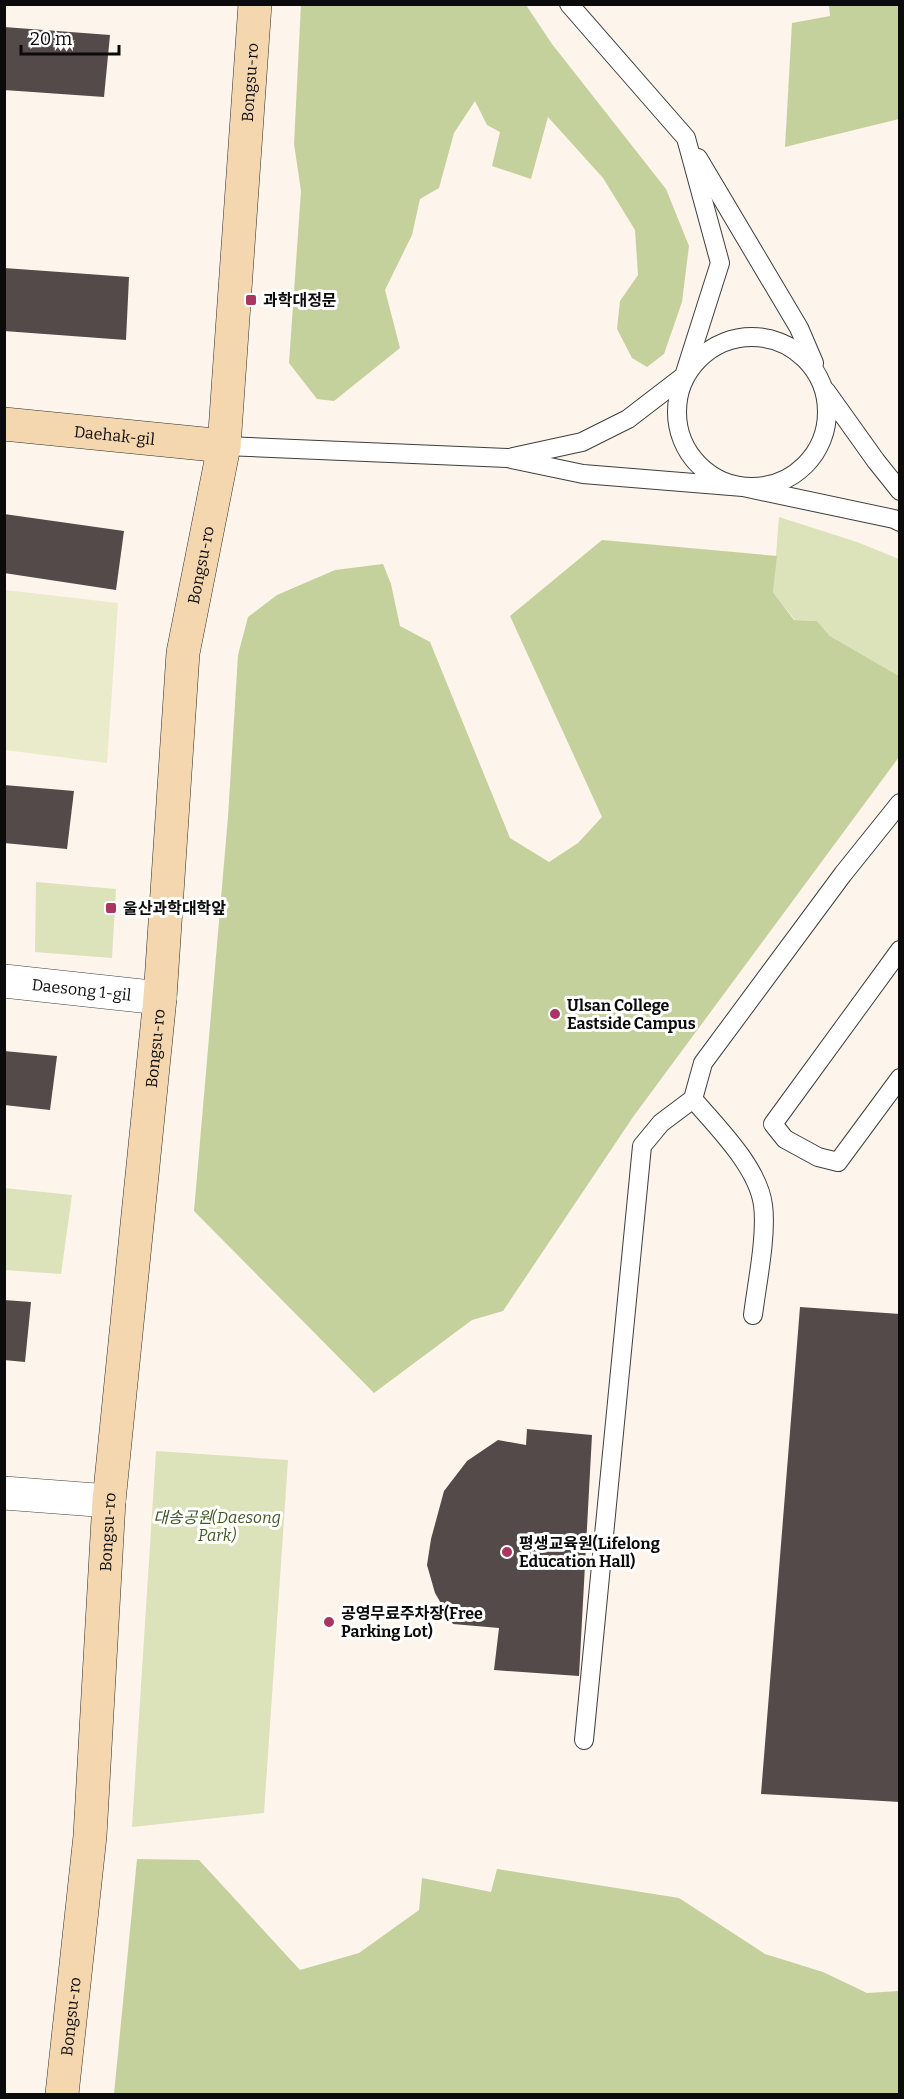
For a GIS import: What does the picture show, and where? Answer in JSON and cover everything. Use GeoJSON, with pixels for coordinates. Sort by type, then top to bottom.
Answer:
{"type":"FeatureCollection","features":[{"type":"Feature","properties":{"kind":"main road","name":"Bongsu-ro"},"geometry":{"type":"LineString","coordinates":[[62,2094],[90,1836],[109,1501],[160,998],[183,652],[224,446],[255,4]]}},
{"type":"Feature","properties":{"kind":"main road","name":"Daehak-gil"},"geometry":{"type":"LineString","coordinates":[[4,424],[224,446]]}},
{"type":"Feature","properties":{"kind":"street","name":"Daesong 1-gil"},"geometry":{"type":"LineString","coordinates":[[4,981],[160,998]]}},
{"type":"Feature","properties":{"kind":"street"},"geometry":{"type":"LineString","coordinates":[[4,1493],[109,1501]]}},
{"type":"Feature","properties":{"kind":"lane"},"geometry":{"type":"LineString","coordinates":[[224,446],[507,458],[583,474],[742,487],[768,486],[792,477],[810,460],[823,438],[828,414],[824,388],[800,328],[686,138],[568,4]]}},
{"type":"Feature","properties":{"kind":"lane"},"geometry":{"type":"LineString","coordinates":[[686,138],[720,263],[676,399],[676,421],[683,445],[698,466],[718,480],[900,522]]}},
{"type":"Feature","properties":{"kind":"lane"},"geometry":{"type":"LineString","coordinates":[[507,458],[582,442],[628,419],[684,376],[700,356],[721,342],[745,336],[771,338],[794,348],[812,366],[824,388],[900,491]]}},
{"type":"Feature","properties":{"kind":"lane"},"geometry":{"type":"LineString","coordinates":[[584,1740],[642,1146],[661,1123],[693,1099],[703,1063],[843,874],[900,803]]}},
{"type":"Feature","properties":{"kind":"lane"},"geometry":{"type":"LineString","coordinates":[[900,950],[774,1124],[785,1138],[818,1157],[838,1162],[900,1078]]}},
{"type":"Feature","properties":{"kind":"lane"},"geometry":{"type":"LineString","coordinates":[[693,1099],[748,1165],[763,1202],[764,1220],[753,1315]]}},
{"type":"Feature","properties":{"kind":"green space"},"geometry":{"type":"Polygon","coordinates":[[[301,4],[526,5],[552,44],[666,189],[689,246],[682,302],[664,354],[647,367],[632,358],[617,329],[620,301],[638,275],[635,230],[603,178],[548,117],[531,179],[492,166],[500,132],[487,125],[475,101],[454,133],[439,188],[420,199],[412,235],[385,290],[400,348],[334,401],[317,399],[289,363],[301,191],[294,144],[301,4]]]}},
{"type":"Feature","properties":{"kind":"green space"},"geometry":{"type":"Polygon","coordinates":[[[829,5],[899,5],[899,119],[785,147],[792,23],[830,16],[829,5]]]}},
{"type":"Feature","properties":{"kind":"green space"},"geometry":{"type":"Polygon","coordinates":[[[779,517],[857,542],[899,559],[899,676],[830,636],[817,621],[795,620],[773,592],[779,517]]]}},
{"type":"Feature","properties":{"kind":"green space"},"geometry":{"type":"Polygon","coordinates":[[[602,540],[777,556],[773,592],[794,620],[817,621],[830,636],[899,676],[899,757],[633,1117],[503,1311],[472,1320],[374,1393],[194,1211],[228,817],[238,655],[248,617],[277,595],[335,570],[383,564],[391,584],[400,626],[430,642],[510,838],[549,862],[578,843],[602,817],[510,616],[602,540]]]}},
{"type":"Feature","properties":{"kind":"green space"},"geometry":{"type":"Polygon","coordinates":[[[5,590],[118,603],[107,763],[5,750],[5,590]]]}},
{"type":"Feature","properties":{"kind":"green space"},"geometry":{"type":"Polygon","coordinates":[[[36,882],[116,889],[112,958],[35,952],[36,882]]]}},
{"type":"Feature","properties":{"kind":"green space"},"geometry":{"type":"Polygon","coordinates":[[[4,1188],[72,1195],[61,1274],[5,1270],[4,1188]]]}},
{"type":"Feature","properties":{"kind":"green space","name":"대송공원(Daesong Park)"},"geometry":{"type":"Polygon","coordinates":[[[156,1451],[288,1460],[264,1813],[132,1827],[156,1451]]]}},
{"type":"Feature","properties":{"kind":"green space"},"geometry":{"type":"Polygon","coordinates":[[[137,1859],[199,1860],[300,1970],[359,1953],[419,1910],[422,1878],[491,1892],[497,1869],[679,1898],[765,1954],[823,1972],[867,1993],[899,1991],[899,2094],[114,2094],[137,1859]]]}},
{"type":"Feature","properties":{"kind":"building"},"geometry":{"type":"Polygon","coordinates":[[[4,27],[110,35],[104,97],[4,90],[4,27]]]}},
{"type":"Feature","properties":{"kind":"building"},"geometry":{"type":"Polygon","coordinates":[[[4,268],[129,277],[126,340],[4,331],[4,268]]]}},
{"type":"Feature","properties":{"kind":"building"},"geometry":{"type":"Polygon","coordinates":[[[4,514],[124,531],[116,590],[4,573],[4,514]]]}},
{"type":"Feature","properties":{"kind":"building"},"geometry":{"type":"Polygon","coordinates":[[[4,785],[74,791],[67,849],[4,843],[4,785]]]}},
{"type":"Feature","properties":{"kind":"building"},"geometry":{"type":"Polygon","coordinates":[[[4,1051],[57,1056],[50,1110],[4,1105],[4,1051]]]}},
{"type":"Feature","properties":{"kind":"building"},"geometry":{"type":"Polygon","coordinates":[[[4,1300],[31,1302],[25,1362],[4,1360],[4,1300]]]}},
{"type":"Feature","properties":{"kind":"building"},"geometry":{"type":"Polygon","coordinates":[[[800,1307],[900,1314],[900,1802],[761,1794],[800,1307]]]}},
{"type":"Feature","properties":{"kind":"building","name":"평생교육원(Lifelong Education Hall)"},"geometry":{"type":"Polygon","coordinates":[[[527,1429],[592,1435],[579,1676],[494,1670],[499,1628],[453,1624],[435,1593],[427,1565],[431,1539],[444,1491],[467,1461],[498,1440],[526,1445],[527,1429]]]}},
{"type":"Feature","properties":{"kind":"place","name":"과학대정문"},"geometry":{"type":"Point","coordinates":[251,300]}},
{"type":"Feature","properties":{"kind":"place","name":"울산과학대학앞"},"geometry":{"type":"Point","coordinates":[111,908]}},
{"type":"Feature","properties":{"kind":"place","name":"Ulsan College Eastside Campus"},"geometry":{"type":"Point","coordinates":[555,1014]}},
{"type":"Feature","properties":{"kind":"place","name":"평생교육원(Lifelong Education Hall)"},"geometry":{"type":"Point","coordinates":[507,1552]}},
{"type":"Feature","properties":{"kind":"place","name":"공영무료주차장(Free Parking Lot)"},"geometry":{"type":"Point","coordinates":[329,1622]}}]}
